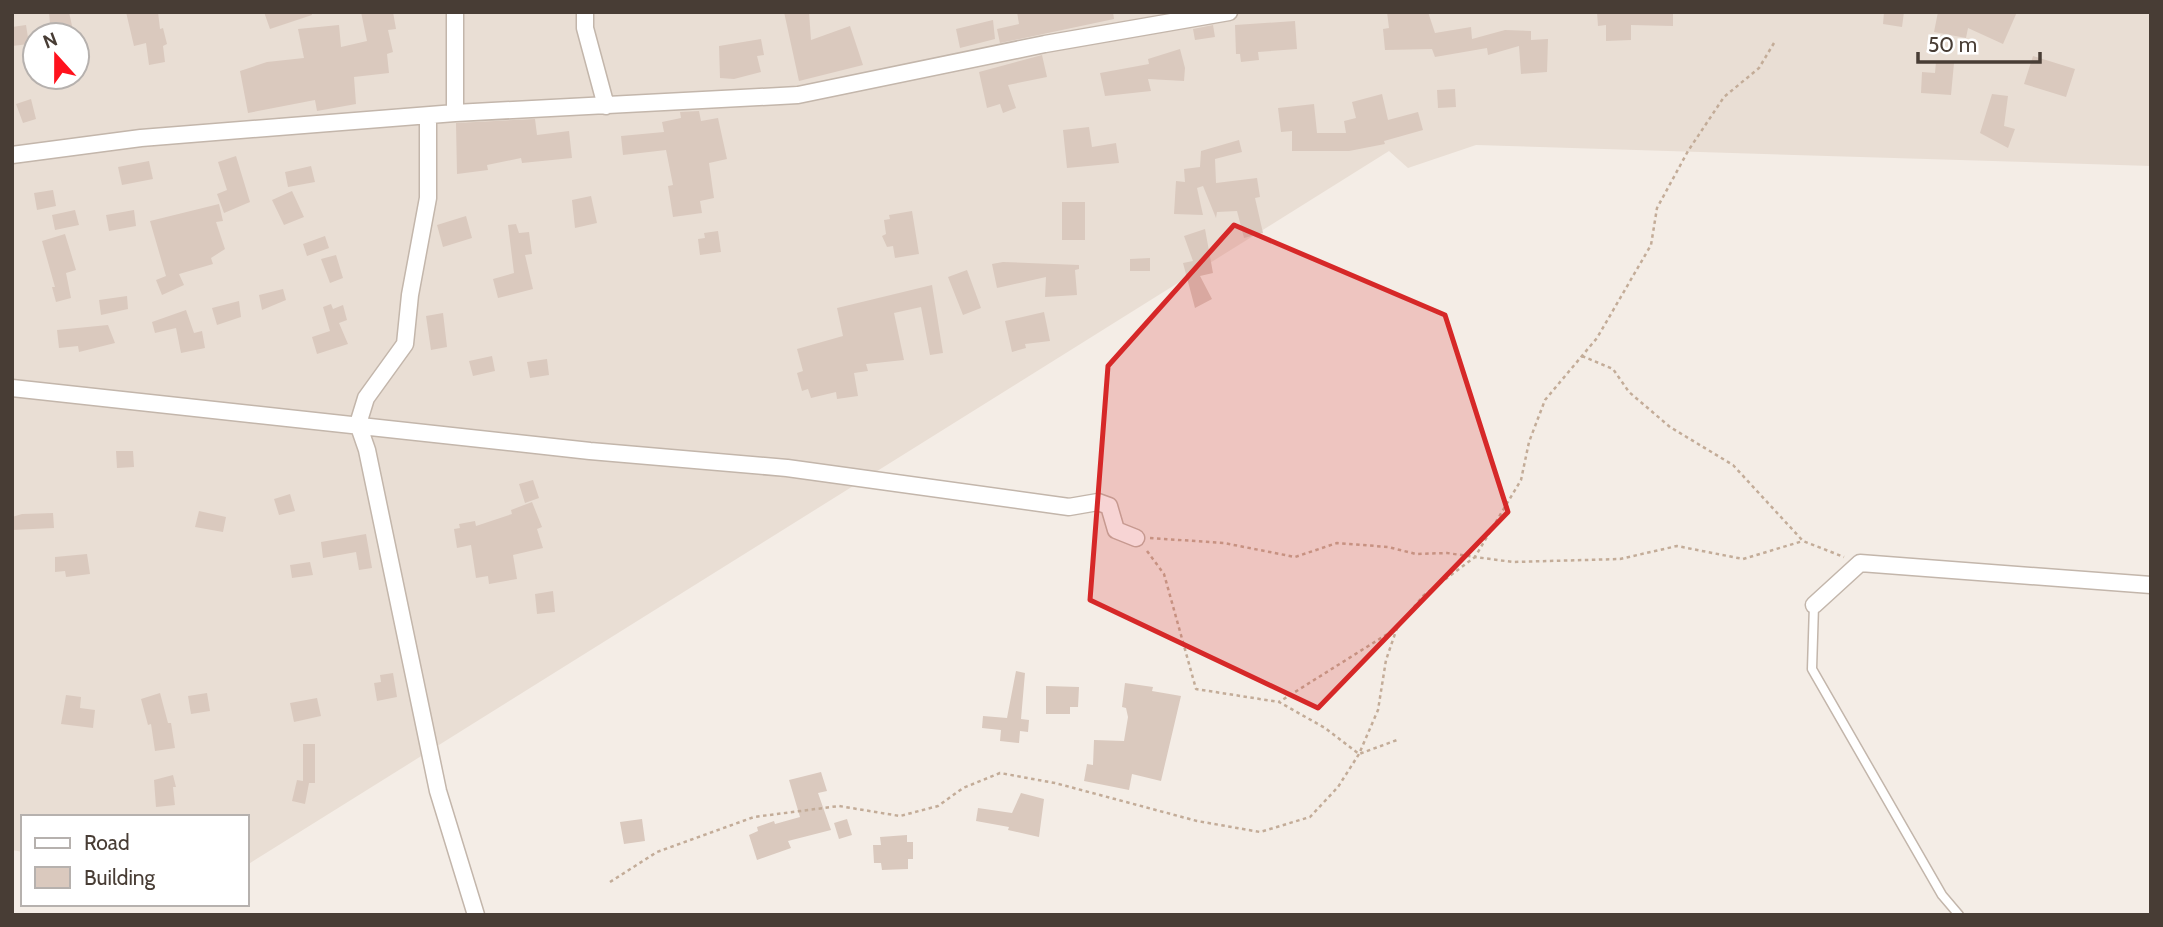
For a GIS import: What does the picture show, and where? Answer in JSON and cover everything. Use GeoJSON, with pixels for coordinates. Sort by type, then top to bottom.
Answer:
{"type":"FeatureCollection","features":[{"type":"Feature","properties":{"kind":"street"},"geometry":{"type":"LineString","coordinates":[[454,12],[455,113]]}},
{"type":"Feature","properties":{"kind":"street"},"geometry":{"type":"LineString","coordinates":[[585,12],[585,28],[606,106]]}},
{"type":"Feature","properties":{"kind":"street"},"geometry":{"type":"LineString","coordinates":[[12,155],[141,138],[455,113],[798,95],[1045,44],[1229,12]]}},
{"type":"Feature","properties":{"kind":"street"},"geometry":{"type":"LineString","coordinates":[[428,117],[428,198],[410,295],[405,344],[366,398],[358,424],[367,450],[438,791],[476,915]]}},
{"type":"Feature","properties":{"kind":"street"},"geometry":{"type":"LineString","coordinates":[[12,388],[590,451],[787,468],[1069,507],[1098,502],[1109,506],[1116,530],[1136,537]]}},
{"type":"Feature","properties":{"kind":"street"},"geometry":{"type":"LineString","coordinates":[[1814,605],[1860,563],[2151,585]]}},
{"type":"Feature","properties":{"kind":"lane"},"geometry":{"type":"LineString","coordinates":[[1814,605],[1812,669],[1942,895],[1959,915]]}},
{"type":"Feature","properties":{"kind":"path"},"geometry":{"type":"LineString","coordinates":[[1279,702],[1397,628],[1423,596],[1475,557],[1521,480],[1529,442],[1545,400],[1597,338],[1650,245],[1657,208],[1688,151],[1724,97],[1759,68],[1774,43]]}},
{"type":"Feature","properties":{"kind":"path"},"geometry":{"type":"LineString","coordinates":[[1582,356],[1613,369],[1629,392],[1670,427],[1733,465],[1804,541],[1860,563]]}},
{"type":"Feature","properties":{"kind":"path"},"geometry":{"type":"LineString","coordinates":[[1136,537],[1224,543],[1295,557],[1337,543],[1388,547],[1416,554],[1513,562],[1620,559],[1677,546],[1743,559],[1804,541]]}},
{"type":"Feature","properties":{"kind":"path"},"geometry":{"type":"LineString","coordinates":[[1136,537],[1164,574],[1196,689],[1279,702],[1325,728],[1359,754]]}},
{"type":"Feature","properties":{"kind":"path"},"geometry":{"type":"LineString","coordinates":[[610,882],[657,852],[754,817],[839,806],[900,816],[938,806],[963,788],[1000,773],[1055,783],[1197,821],[1259,832],[1310,817],[1338,787],[1359,754],[1378,710],[1386,660],[1397,628]]}},
{"type":"Feature","properties":{"kind":"path"},"geometry":{"type":"LineString","coordinates":[[1359,754],[1397,740]]}},
{"type":"Feature","properties":{"kind":"highlighted area"},"geometry":{"type":"Polygon","coordinates":[[[1234,225],[1445,315],[1508,512],[1318,708],[1090,600],[1108,366],[1234,225]]]}},
{"type":"Feature","properties":{"kind":"shaded area"},"geometry":{"type":"Polygon","coordinates":[[[12,12],[2151,12],[2151,166],[1476,145],[1408,168],[1389,151],[248,864],[248,815],[21,815],[21,852],[12,850],[12,12]]]}},
{"type":"Feature","properties":{"kind":"building"},"geometry":{"type":"Polygon","coordinates":[[[49,12],[69,12],[71,21],[50,21],[49,12]]]}},
{"type":"Feature","properties":{"kind":"building"},"geometry":{"type":"Polygon","coordinates":[[[126,12],[158,12],[160,29],[163,28],[167,44],[163,46],[165,62],[149,65],[146,43],[134,46],[126,12]]]}},
{"type":"Feature","properties":{"kind":"building"},"geometry":{"type":"Polygon","coordinates":[[[264,12],[311,12],[312,15],[270,29],[264,12]]]}},
{"type":"Feature","properties":{"kind":"building"},"geometry":{"type":"Polygon","coordinates":[[[361,12],[393,12],[396,29],[388,30],[393,52],[387,54],[389,73],[354,77],[356,104],[317,111],[315,100],[248,113],[240,71],[267,62],[304,58],[298,29],[339,25],[341,47],[367,41],[361,12]]]}},
{"type":"Feature","properties":{"kind":"building"},"geometry":{"type":"Polygon","coordinates":[[[784,12],[809,12],[811,40],[850,26],[863,65],[799,81],[784,12]]]}},
{"type":"Feature","properties":{"kind":"building"},"geometry":{"type":"Polygon","coordinates":[[[1017,12],[1113,12],[1114,19],[1000,43],[997,29],[1019,24],[1017,12]]]}},
{"type":"Feature","properties":{"kind":"building"},"geometry":{"type":"Polygon","coordinates":[[[1387,12],[1428,12],[1435,33],[1471,27],[1472,39],[1505,30],[1531,31],[1531,40],[1548,39],[1547,72],[1521,74],[1519,46],[1488,55],[1487,48],[1435,57],[1432,49],[1385,50],[1383,29],[1389,28],[1387,12]]]}},
{"type":"Feature","properties":{"kind":"building"},"geometry":{"type":"Polygon","coordinates":[[[1597,12],[1673,12],[1673,26],[1631,25],[1631,40],[1606,41],[1606,25],[1598,26],[1597,12]]]}},
{"type":"Feature","properties":{"kind":"building"},"geometry":{"type":"Polygon","coordinates":[[[1884,12],[1904,12],[1902,27],[1883,24],[1884,12]]]}},
{"type":"Feature","properties":{"kind":"building"},"geometry":{"type":"Polygon","coordinates":[[[1938,12],[2017,12],[2003,44],[1968,28],[1966,38],[1934,32],[1938,12]]]}},
{"type":"Feature","properties":{"kind":"building"},"geometry":{"type":"Polygon","coordinates":[[[993,20],[995,39],[960,48],[956,29],[993,20]]]}},
{"type":"Feature","properties":{"kind":"building"},"geometry":{"type":"Polygon","coordinates":[[[1295,21],[1297,49],[1258,52],[1259,60],[1241,62],[1240,54],[1236,54],[1235,25],[1295,21]]]}},
{"type":"Feature","properties":{"kind":"building"},"geometry":{"type":"Polygon","coordinates":[[[1213,25],[1215,37],[1195,40],[1193,29],[1213,25]]]}},
{"type":"Feature","properties":{"kind":"building"},"geometry":{"type":"Polygon","coordinates":[[[21,26],[21,45],[12,46],[12,27],[21,26]]]}},
{"type":"Feature","properties":{"kind":"building"},"geometry":{"type":"Polygon","coordinates":[[[761,39],[764,55],[757,56],[761,72],[734,79],[720,78],[719,46],[761,39]]]}},
{"type":"Feature","properties":{"kind":"building"},"geometry":{"type":"Polygon","coordinates":[[[1180,49],[1185,68],[1184,81],[1148,79],[1151,91],[1105,96],[1100,73],[1149,64],[1148,59],[1180,49]]]}},
{"type":"Feature","properties":{"kind":"building"},"geometry":{"type":"Polygon","coordinates":[[[1042,55],[1047,77],[1008,85],[1016,108],[1003,113],[1000,104],[987,108],[979,72],[1042,55]]]}},
{"type":"Feature","properties":{"kind":"building"},"geometry":{"type":"Polygon","coordinates":[[[2033,56],[2075,69],[2066,97],[2024,84],[2033,56]]]}},
{"type":"Feature","properties":{"kind":"building"},"geometry":{"type":"Polygon","coordinates":[[[1936,62],[1954,63],[1951,95],[1921,93],[1922,72],[1935,73],[1936,62]]]}},
{"type":"Feature","properties":{"kind":"building"},"geometry":{"type":"Polygon","coordinates":[[[1455,89],[1456,107],[1438,108],[1437,90],[1455,89]]]}},
{"type":"Feature","properties":{"kind":"building"},"geometry":{"type":"Polygon","coordinates":[[[1382,94],[1388,120],[1418,112],[1423,130],[1384,141],[1385,144],[1349,151],[1292,151],[1292,131],[1281,132],[1278,108],[1314,104],[1317,133],[1346,133],[1344,121],[1356,118],[1352,102],[1382,94]]]}},
{"type":"Feature","properties":{"kind":"building"},"geometry":{"type":"Polygon","coordinates":[[[1992,94],[2008,96],[2004,126],[2015,129],[2008,148],[1980,133],[1992,94]]]}},
{"type":"Feature","properties":{"kind":"building"},"geometry":{"type":"Polygon","coordinates":[[[31,99],[36,119],[23,123],[16,104],[31,99]]]}},
{"type":"Feature","properties":{"kind":"building"},"geometry":{"type":"Polygon","coordinates":[[[699,111],[701,121],[718,118],[727,159],[709,163],[714,198],[700,201],[702,213],[673,217],[668,186],[673,185],[666,150],[623,155],[621,136],[664,132],[662,122],[681,118],[680,112],[699,111]]]}},
{"type":"Feature","properties":{"kind":"building"},"geometry":{"type":"Polygon","coordinates":[[[535,119],[537,135],[569,131],[572,158],[522,163],[521,158],[487,165],[488,170],[457,174],[456,123],[535,119]]]}},
{"type":"Feature","properties":{"kind":"building"},"geometry":{"type":"Polygon","coordinates":[[[1089,127],[1092,147],[1116,143],[1119,163],[1067,168],[1063,130],[1089,127]]]}},
{"type":"Feature","properties":{"kind":"building"},"geometry":{"type":"Polygon","coordinates":[[[1239,140],[1242,152],[1215,159],[1216,183],[1257,178],[1260,197],[1255,198],[1263,233],[1244,238],[1237,211],[1217,212],[1216,218],[1203,186],[1197,188],[1203,215],[1174,214],[1176,181],[1185,182],[1184,169],[1200,167],[1201,151],[1239,140]]]}},
{"type":"Feature","properties":{"kind":"building"},"geometry":{"type":"Polygon","coordinates":[[[236,156],[250,202],[224,213],[217,194],[227,190],[218,162],[236,156]]]}},
{"type":"Feature","properties":{"kind":"building"},"geometry":{"type":"Polygon","coordinates":[[[149,161],[153,179],[122,185],[118,167],[149,161]]]}},
{"type":"Feature","properties":{"kind":"building"},"geometry":{"type":"Polygon","coordinates":[[[311,166],[315,182],[288,187],[285,172],[311,166]]]}},
{"type":"Feature","properties":{"kind":"building"},"geometry":{"type":"Polygon","coordinates":[[[53,190],[56,206],[37,210],[34,193],[53,190]]]}},
{"type":"Feature","properties":{"kind":"building"},"geometry":{"type":"Polygon","coordinates":[[[292,191],[304,217],[284,225],[272,200],[292,191]]]}},
{"type":"Feature","properties":{"kind":"building"},"geometry":{"type":"Polygon","coordinates":[[[591,196],[597,223],[575,228],[572,200],[591,196]]]}},
{"type":"Feature","properties":{"kind":"building"},"geometry":{"type":"Polygon","coordinates":[[[1062,202],[1085,202],[1085,240],[1062,240],[1062,202]]]}},
{"type":"Feature","properties":{"kind":"building"},"geometry":{"type":"Polygon","coordinates":[[[219,204],[223,221],[216,222],[225,249],[211,258],[213,264],[179,274],[184,285],[162,295],[156,280],[166,276],[150,221],[219,204]]]}},
{"type":"Feature","properties":{"kind":"building"},"geometry":{"type":"Polygon","coordinates":[[[75,210],[79,225],[55,230],[52,215],[75,210]]]}},
{"type":"Feature","properties":{"kind":"building"},"geometry":{"type":"Polygon","coordinates":[[[134,210],[136,226],[109,231],[106,215],[134,210]]]}},
{"type":"Feature","properties":{"kind":"building"},"geometry":{"type":"Polygon","coordinates":[[[912,211],[919,254],[895,258],[893,246],[887,247],[882,236],[886,234],[884,220],[890,219],[889,215],[912,211]]]}},
{"type":"Feature","properties":{"kind":"building"},"geometry":{"type":"Polygon","coordinates":[[[466,216],[472,238],[443,247],[437,225],[466,216]]]}},
{"type":"Feature","properties":{"kind":"building"},"geometry":{"type":"Polygon","coordinates":[[[516,224],[519,233],[529,232],[532,254],[525,255],[533,289],[498,298],[493,279],[514,273],[508,225],[516,224]]]}},
{"type":"Feature","properties":{"kind":"building"},"geometry":{"type":"Polygon","coordinates":[[[1205,229],[1213,273],[1200,276],[1212,299],[1195,308],[1183,263],[1193,261],[1184,236],[1205,229]]]}},
{"type":"Feature","properties":{"kind":"building"},"geometry":{"type":"Polygon","coordinates":[[[718,231],[721,252],[700,255],[698,239],[705,238],[704,233],[718,231]]]}},
{"type":"Feature","properties":{"kind":"building"},"geometry":{"type":"Polygon","coordinates":[[[65,234],[76,270],[66,273],[71,298],[56,302],[52,287],[55,287],[42,241],[65,234]]]}},
{"type":"Feature","properties":{"kind":"building"},"geometry":{"type":"Polygon","coordinates":[[[325,236],[329,248],[307,256],[303,244],[325,236]]]}},
{"type":"Feature","properties":{"kind":"building"},"geometry":{"type":"Polygon","coordinates":[[[336,255],[343,278],[330,283],[321,259],[336,255]]]}},
{"type":"Feature","properties":{"kind":"building"},"geometry":{"type":"Polygon","coordinates":[[[1150,258],[1150,271],[1130,271],[1130,259],[1150,258]]]}},
{"type":"Feature","properties":{"kind":"building"},"geometry":{"type":"Polygon","coordinates":[[[1003,262],[1079,265],[1079,269],[1075,270],[1077,295],[1045,297],[1046,277],[997,288],[992,264],[1003,262]]]}},
{"type":"Feature","properties":{"kind":"building"},"geometry":{"type":"Polygon","coordinates":[[[967,270],[981,308],[963,315],[948,277],[967,270]]]}},
{"type":"Feature","properties":{"kind":"building"},"geometry":{"type":"Polygon","coordinates":[[[932,285],[943,353],[930,355],[921,307],[894,313],[904,360],[866,364],[868,371],[854,373],[858,396],[837,399],[836,392],[811,398],[808,389],[802,391],[797,373],[803,371],[797,349],[843,336],[837,308],[932,285]]]}},
{"type":"Feature","properties":{"kind":"building"},"geometry":{"type":"Polygon","coordinates":[[[283,289],[286,300],[262,310],[259,295],[283,289]]]}},
{"type":"Feature","properties":{"kind":"building"},"geometry":{"type":"Polygon","coordinates":[[[127,296],[128,309],[101,315],[99,300],[127,296]]]}},
{"type":"Feature","properties":{"kind":"building"},"geometry":{"type":"Polygon","coordinates":[[[239,301],[241,317],[217,325],[212,308],[239,301]]]}},
{"type":"Feature","properties":{"kind":"building"},"geometry":{"type":"Polygon","coordinates":[[[331,304],[333,309],[343,305],[347,320],[339,323],[348,344],[317,354],[312,337],[330,331],[323,307],[331,304]]]}},
{"type":"Feature","properties":{"kind":"building"},"geometry":{"type":"Polygon","coordinates":[[[186,310],[194,333],[202,331],[205,348],[181,353],[176,328],[155,333],[152,322],[186,310]]]}},
{"type":"Feature","properties":{"kind":"building"},"geometry":{"type":"Polygon","coordinates":[[[1044,312],[1050,341],[1025,344],[1026,348],[1012,352],[1005,321],[1044,312]]]}},
{"type":"Feature","properties":{"kind":"building"},"geometry":{"type":"Polygon","coordinates":[[[443,313],[447,347],[431,350],[426,316],[443,313]]]}},
{"type":"Feature","properties":{"kind":"building"},"geometry":{"type":"Polygon","coordinates":[[[108,325],[115,343],[79,352],[78,346],[59,348],[57,330],[108,325]]]}},
{"type":"Feature","properties":{"kind":"building"},"geometry":{"type":"Polygon","coordinates":[[[492,356],[495,371],[473,376],[469,361],[492,356]]]}},
{"type":"Feature","properties":{"kind":"building"},"geometry":{"type":"Polygon","coordinates":[[[547,359],[549,375],[530,378],[527,362],[547,359]]]}},
{"type":"Feature","properties":{"kind":"building"},"geometry":{"type":"Polygon","coordinates":[[[116,451],[133,451],[134,467],[117,468],[116,451]]]}},
{"type":"Feature","properties":{"kind":"building"},"geometry":{"type":"Polygon","coordinates":[[[533,480],[539,498],[525,503],[519,484],[533,480]]]}},
{"type":"Feature","properties":{"kind":"building"},"geometry":{"type":"Polygon","coordinates":[[[290,494],[295,511],[279,515],[274,499],[290,494]]]}},
{"type":"Feature","properties":{"kind":"building"},"geometry":{"type":"Polygon","coordinates":[[[532,502],[542,527],[537,529],[543,548],[513,555],[517,579],[489,584],[488,576],[476,578],[471,545],[457,548],[454,529],[460,528],[459,524],[475,521],[476,526],[512,514],[511,510],[532,502]]]}},
{"type":"Feature","properties":{"kind":"building"},"geometry":{"type":"Polygon","coordinates":[[[199,511],[226,517],[223,532],[195,527],[199,511]]]}},
{"type":"Feature","properties":{"kind":"building"},"geometry":{"type":"Polygon","coordinates":[[[53,513],[54,528],[12,530],[12,517],[53,513]]]}},
{"type":"Feature","properties":{"kind":"building"},"geometry":{"type":"Polygon","coordinates":[[[366,534],[372,568],[359,570],[356,552],[323,558],[321,542],[366,534]]]}},
{"type":"Feature","properties":{"kind":"building"},"geometry":{"type":"Polygon","coordinates":[[[87,554],[90,574],[66,577],[65,571],[55,572],[55,557],[87,554]]]}},
{"type":"Feature","properties":{"kind":"building"},"geometry":{"type":"Polygon","coordinates":[[[310,562],[313,575],[292,578],[290,565],[310,562]]]}},
{"type":"Feature","properties":{"kind":"building"},"geometry":{"type":"Polygon","coordinates":[[[553,591],[555,612],[537,614],[535,594],[553,591]]]}},
{"type":"Feature","properties":{"kind":"building"},"geometry":{"type":"Polygon","coordinates":[[[1016,671],[1025,673],[1021,719],[1029,720],[1028,732],[1020,731],[1019,743],[1000,741],[1001,730],[982,728],[983,716],[1007,718],[1016,671]]]}},
{"type":"Feature","properties":{"kind":"building"},"geometry":{"type":"Polygon","coordinates":[[[393,673],[397,697],[377,701],[374,683],[381,682],[380,675],[393,673]]]}},
{"type":"Feature","properties":{"kind":"building"},"geometry":{"type":"Polygon","coordinates":[[[1125,683],[1153,687],[1152,691],[1181,696],[1161,781],[1132,774],[1129,790],[1084,781],[1087,764],[1093,765],[1094,740],[1124,741],[1128,717],[1126,708],[1122,707],[1125,683]]]}},
{"type":"Feature","properties":{"kind":"building"},"geometry":{"type":"Polygon","coordinates":[[[1046,686],[1079,687],[1078,707],[1070,707],[1070,714],[1046,714],[1046,686]]]}},
{"type":"Feature","properties":{"kind":"building"},"geometry":{"type":"Polygon","coordinates":[[[160,693],[168,723],[171,723],[175,748],[155,751],[151,724],[148,725],[141,699],[160,693]]]}},
{"type":"Feature","properties":{"kind":"building"},"geometry":{"type":"Polygon","coordinates":[[[207,693],[210,711],[191,714],[188,696],[207,693]]]}},
{"type":"Feature","properties":{"kind":"building"},"geometry":{"type":"Polygon","coordinates":[[[66,695],[81,697],[80,708],[95,710],[93,728],[61,724],[66,695]]]}},
{"type":"Feature","properties":{"kind":"building"},"geometry":{"type":"Polygon","coordinates":[[[317,698],[321,716],[294,722],[290,703],[317,698]]]}},
{"type":"Feature","properties":{"kind":"building"},"geometry":{"type":"Polygon","coordinates":[[[303,744],[315,744],[315,783],[309,783],[305,804],[292,801],[297,780],[303,781],[303,744]]]}},
{"type":"Feature","properties":{"kind":"building"},"geometry":{"type":"Polygon","coordinates":[[[821,772],[827,791],[818,793],[831,830],[788,841],[791,848],[757,860],[749,835],[758,831],[757,827],[800,817],[789,780],[821,772]]]}},
{"type":"Feature","properties":{"kind":"building"},"geometry":{"type":"Polygon","coordinates":[[[173,775],[176,787],[173,787],[175,805],[156,807],[154,780],[173,775]]]}},
{"type":"Feature","properties":{"kind":"building"},"geometry":{"type":"Polygon","coordinates":[[[1021,793],[1044,799],[1039,837],[1008,830],[1009,827],[976,821],[978,808],[1012,813],[1021,793]]]}},
{"type":"Feature","properties":{"kind":"building"},"geometry":{"type":"Polygon","coordinates":[[[642,819],[645,841],[624,844],[620,822],[642,819]]]}},
{"type":"Feature","properties":{"kind":"building"},"geometry":{"type":"Polygon","coordinates":[[[847,819],[852,835],[839,839],[834,823],[847,819]]]}},
{"type":"Feature","properties":{"kind":"building"},"geometry":{"type":"Polygon","coordinates":[[[907,835],[907,842],[913,842],[913,859],[908,859],[908,869],[882,870],[881,863],[874,863],[873,845],[881,845],[880,837],[907,835]]]}}]}
